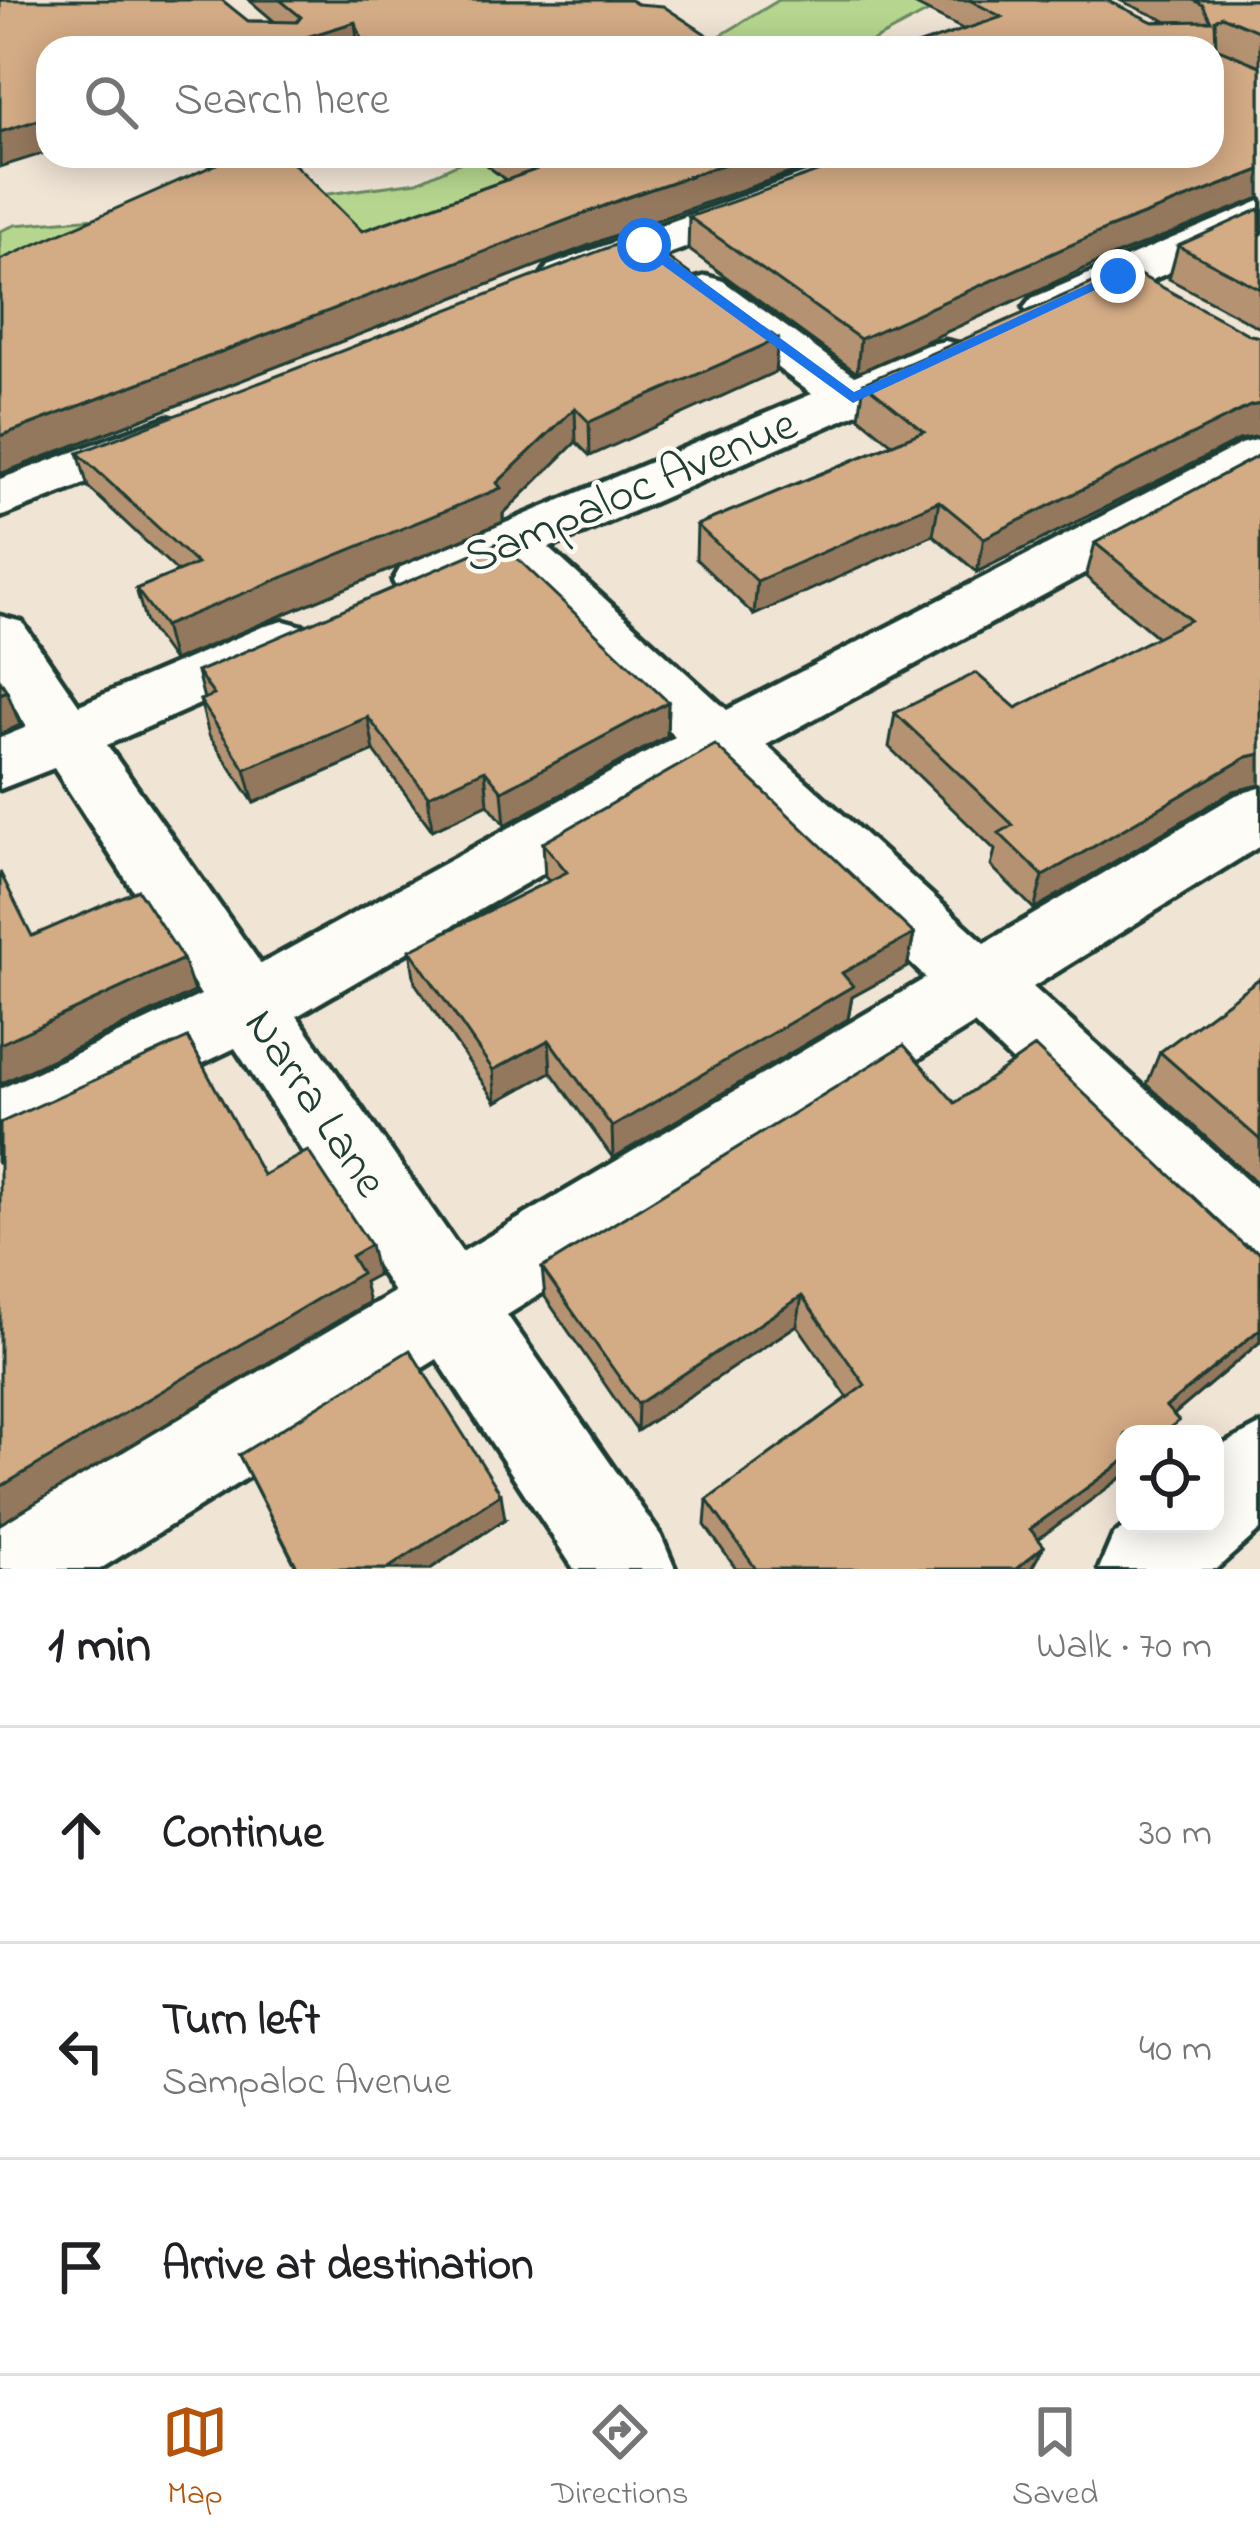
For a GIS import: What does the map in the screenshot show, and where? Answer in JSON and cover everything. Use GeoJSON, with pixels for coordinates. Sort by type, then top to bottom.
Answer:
{"type":"FeatureCollection","features":[{"type":"Feature","properties":{"kind":"street"},"geometry":{"type":"LineString","coordinates":[[511,298],[860,168]]}},
{"type":"Feature","properties":{"kind":"street","name":"Sampaloc Avenue"},"geometry":{"type":"LineString","coordinates":[[33,750],[853,399],[1260,215]]}},
{"type":"Feature","properties":{"kind":"street"},"geometry":{"type":"LineString","coordinates":[[644,245],[853,399]]}},
{"type":"Feature","properties":{"kind":"street"},"geometry":{"type":"LineString","coordinates":[[1118,276],[1179,310]]}},
{"type":"Feature","properties":{"kind":"street"},"geometry":{"type":"LineString","coordinates":[[0,499],[222,412]]}},
{"type":"Feature","properties":{"kind":"street"},"geometry":{"type":"LineString","coordinates":[[0,1126],[248,1007],[719,742],[1260,456]]}},
{"type":"Feature","properties":{"kind":"street"},"geometry":{"type":"LineString","coordinates":[[509,544],[1260,1245]]}},
{"type":"Feature","properties":{"kind":"street","name":"Narra Lane"},"geometry":{"type":"LineString","coordinates":[[0,638],[33,750],[248,1007],[628,1569]]}},
{"type":"Feature","properties":{"kind":"street"},"geometry":{"type":"LineString","coordinates":[[14,1569],[1260,813]]}},
{"type":"Feature","properties":{"kind":"street"},"geometry":{"type":"LineString","coordinates":[[1224,1501],[1260,1470]]}},
{"type":"Feature","properties":{"kind":"street"},"geometry":{"type":"LineString","coordinates":[[1146,1569],[1188,1533]]}},
{"type":"Feature","properties":{"kind":"green space"},"geometry":{"type":"Polygon","coordinates":[[[779,0],[951,0],[883,36],[720,36],[779,0]]]}},
{"type":"Feature","properties":{"kind":"green space"},"geometry":{"type":"Polygon","coordinates":[[[448,168],[597,168],[362,237],[0,263],[0,231],[15,225],[246,205],[417,182],[448,168]]]}},
{"type":"Feature","properties":{"kind":"building"},"geometry":{"type":"Polygon","coordinates":[[[0,0],[222,0],[248,21],[297,22],[301,17],[280,0],[630,0],[663,6],[709,36],[361,36],[355,22],[310,36],[36,36],[36,121],[0,132],[0,0]]]}},
{"type":"Feature","properties":{"kind":"building"},"geometry":{"type":"Polygon","coordinates":[[[969,0],[1106,0],[1153,22],[1211,21],[1203,5],[1193,0],[1260,0],[1260,32],[1222,16],[1215,20],[1216,36],[944,36],[1002,17],[969,0]]]}},
{"type":"Feature","properties":{"kind":"building"},"geometry":{"type":"Polygon","coordinates":[[[1224,51],[1260,66],[1260,170],[1107,229],[860,339],[689,217],[828,168],[1224,168],[1224,51]]]}},
{"type":"Feature","properties":{"kind":"building"},"geometry":{"type":"Polygon","coordinates":[[[208,168],[298,168],[362,231],[532,168],[713,168],[0,436],[0,260],[208,168]]]}},
{"type":"Feature","properties":{"kind":"building"},"geometry":{"type":"Polygon","coordinates":[[[1260,209],[1260,289],[1178,246],[1260,209]]]}},
{"type":"Feature","properties":{"kind":"building"},"geometry":{"type":"Polygon","coordinates":[[[638,236],[778,339],[589,422],[575,408],[497,483],[501,488],[164,626],[136,589],[197,564],[78,453],[638,236]]]}},
{"type":"Feature","properties":{"kind":"building"},"geometry":{"type":"Polygon","coordinates":[[[1127,268],[1260,337],[1260,404],[984,538],[939,501],[757,581],[697,525],[924,431],[864,383],[1127,268]]]}},
{"type":"Feature","properties":{"kind":"building"},"geometry":{"type":"Polygon","coordinates":[[[1260,455],[1260,754],[1247,757],[1043,876],[999,833],[1013,825],[895,713],[976,673],[1016,708],[1190,620],[1095,543],[1260,455]]]}},
{"type":"Feature","properties":{"kind":"building"},"geometry":{"type":"Polygon","coordinates":[[[500,542],[668,702],[502,791],[485,770],[428,796],[368,717],[245,769],[200,700],[214,695],[197,672],[500,542]]]}},
{"type":"Feature","properties":{"kind":"building"},"geometry":{"type":"Polygon","coordinates":[[[715,745],[914,934],[842,973],[853,986],[612,1127],[549,1040],[493,1070],[410,950],[567,872],[543,843],[715,745]]]}},
{"type":"Feature","properties":{"kind":"building"},"geometry":{"type":"Polygon","coordinates":[[[0,872],[32,936],[138,890],[183,959],[0,1044],[0,872]]]}},
{"type":"Feature","properties":{"kind":"building"},"geometry":{"type":"Polygon","coordinates":[[[1260,978],[1260,1140],[1160,1052],[1260,978]]]}},
{"type":"Feature","properties":{"kind":"building"},"geometry":{"type":"Polygon","coordinates":[[[188,1038],[263,1175],[308,1151],[370,1245],[351,1256],[361,1273],[0,1487],[0,1123],[188,1038]]]}},
{"type":"Feature","properties":{"kind":"building"},"geometry":{"type":"Polygon","coordinates":[[[904,1045],[955,1103],[1035,1047],[1245,1246],[1260,1252],[1260,1329],[1166,1407],[1179,1421],[1173,1425],[1116,1425],[1116,1467],[1030,1529],[1044,1546],[1016,1569],[756,1569],[707,1500],[865,1385],[802,1296],[638,1404],[542,1268],[904,1045]]]}},
{"type":"Feature","properties":{"kind":"building"},"geometry":{"type":"Polygon","coordinates":[[[410,1350],[501,1494],[387,1569],[298,1569],[239,1455],[410,1350]]]}},
{"type":"Feature","properties":{"kind":"route"},"geometry":{"type":"LineString","coordinates":[[644,245],[853,399],[1118,276]]}}]}
